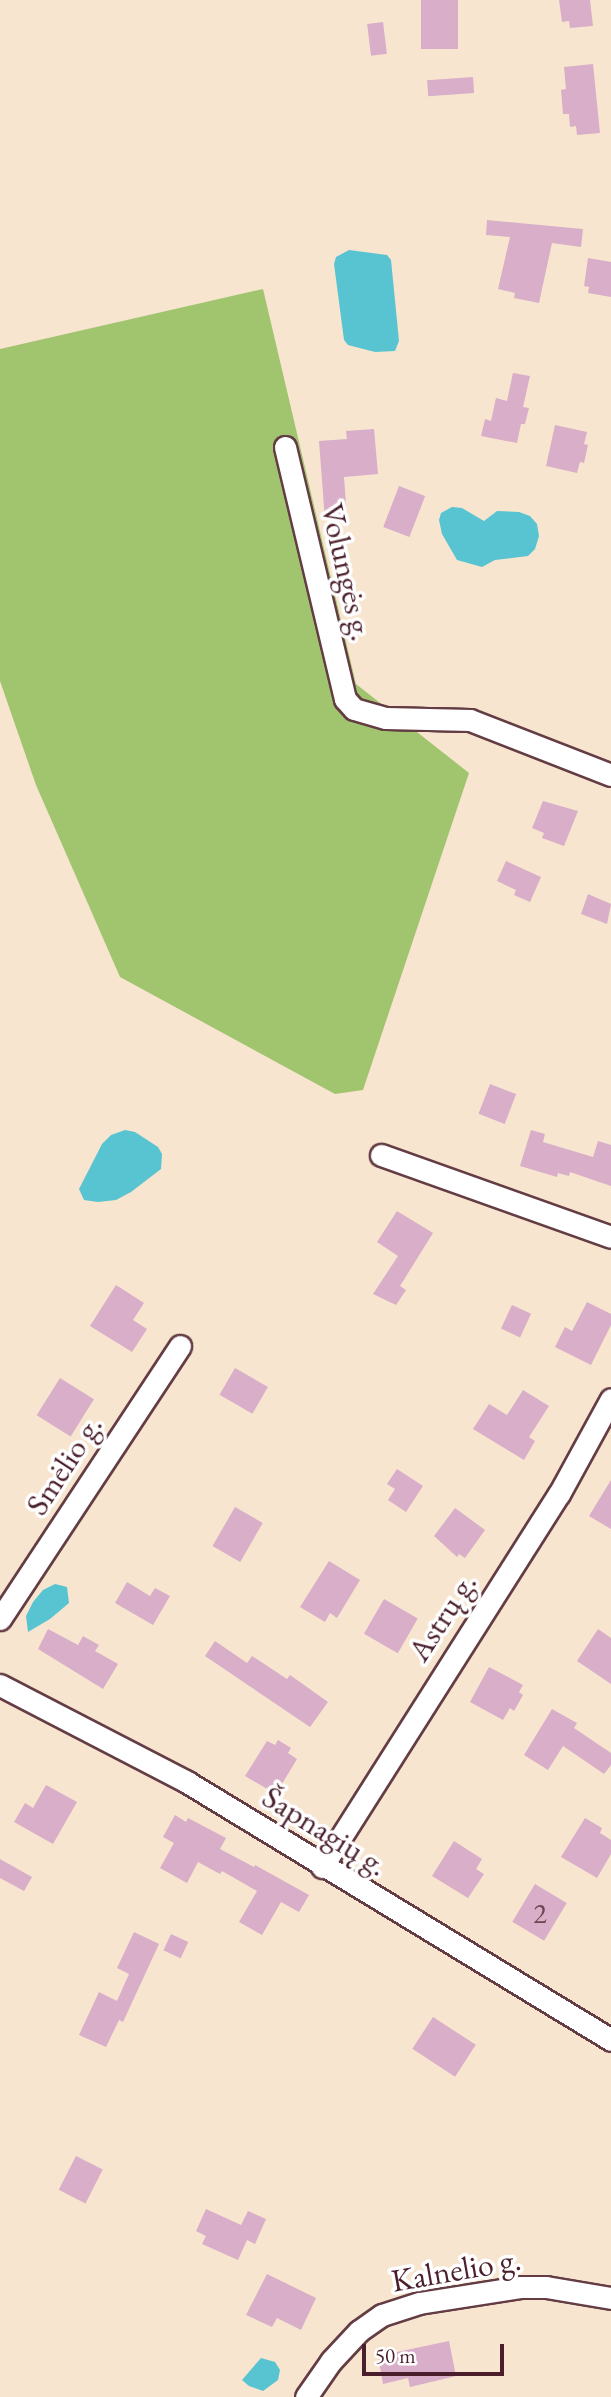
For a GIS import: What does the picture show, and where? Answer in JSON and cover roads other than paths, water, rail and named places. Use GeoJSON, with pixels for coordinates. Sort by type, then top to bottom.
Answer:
{"type":"FeatureCollection","features":[{"type":"Feature","properties":{"kind":"street","name":"Volungės g."},"geometry":{"type":"LineString","coordinates":[[285,447],[345,699],[354,709],[386,718],[471,720],[611,775]]}},
{"type":"Feature","properties":{"kind":"street"},"geometry":{"type":"LineString","coordinates":[[381,1155],[611,1237]]}},
{"type":"Feature","properties":{"kind":"street","name":"Smėlio g."},"geometry":{"type":"LineString","coordinates":[[0,1619],[180,1346]]}},
{"type":"Feature","properties":{"kind":"street","name":"Astrų g."},"geometry":{"type":"LineString","coordinates":[[321,1867],[559,1494],[611,1399]]}},
{"type":"Feature","properties":{"kind":"street","name":"Šapnagių g."},"geometry":{"type":"LineString","coordinates":[[0,1685],[178,1777],[321,1867],[611,2040]]}},
{"type":"Feature","properties":{"kind":"street","name":"Kalnelio g."},"geometry":{"type":"LineString","coordinates":[[306,2397],[350,2341],[382,2315],[419,2303],[520,2287],[547,2287],[611,2298]]}},
{"type":"Feature","properties":{"kind":"water"},"geometry":{"type":"Polygon","coordinates":[[[349,250],[387,255],[391,260],[399,341],[395,351],[375,352],[348,345],[344,340],[334,264],[336,257],[349,250]]]}},
{"type":"Feature","properties":{"kind":"water"},"geometry":{"type":"Polygon","coordinates":[[[452,507],[462,508],[484,521],[497,511],[519,512],[530,516],[537,524],[539,536],[535,549],[528,556],[495,560],[482,567],[457,560],[442,534],[439,520],[441,513],[452,507]]]}},
{"type":"Feature","properties":{"kind":"water"},"geometry":{"type":"Polygon","coordinates":[[[125,1130],[135,1132],[158,1147],[162,1154],[161,1169],[116,1200],[84,1200],[79,1189],[102,1144],[111,1135],[125,1130]]]}},
{"type":"Feature","properties":{"kind":"water"},"geometry":{"type":"Polygon","coordinates":[[[55,1584],[67,1587],[69,1603],[28,1632],[26,1616],[33,1602],[43,1590],[55,1584]]]}},
{"type":"Feature","properties":{"kind":"water"},"geometry":{"type":"Polygon","coordinates":[[[261,2358],[275,2362],[280,2370],[278,2380],[263,2391],[242,2380],[261,2358]]]}}]}
